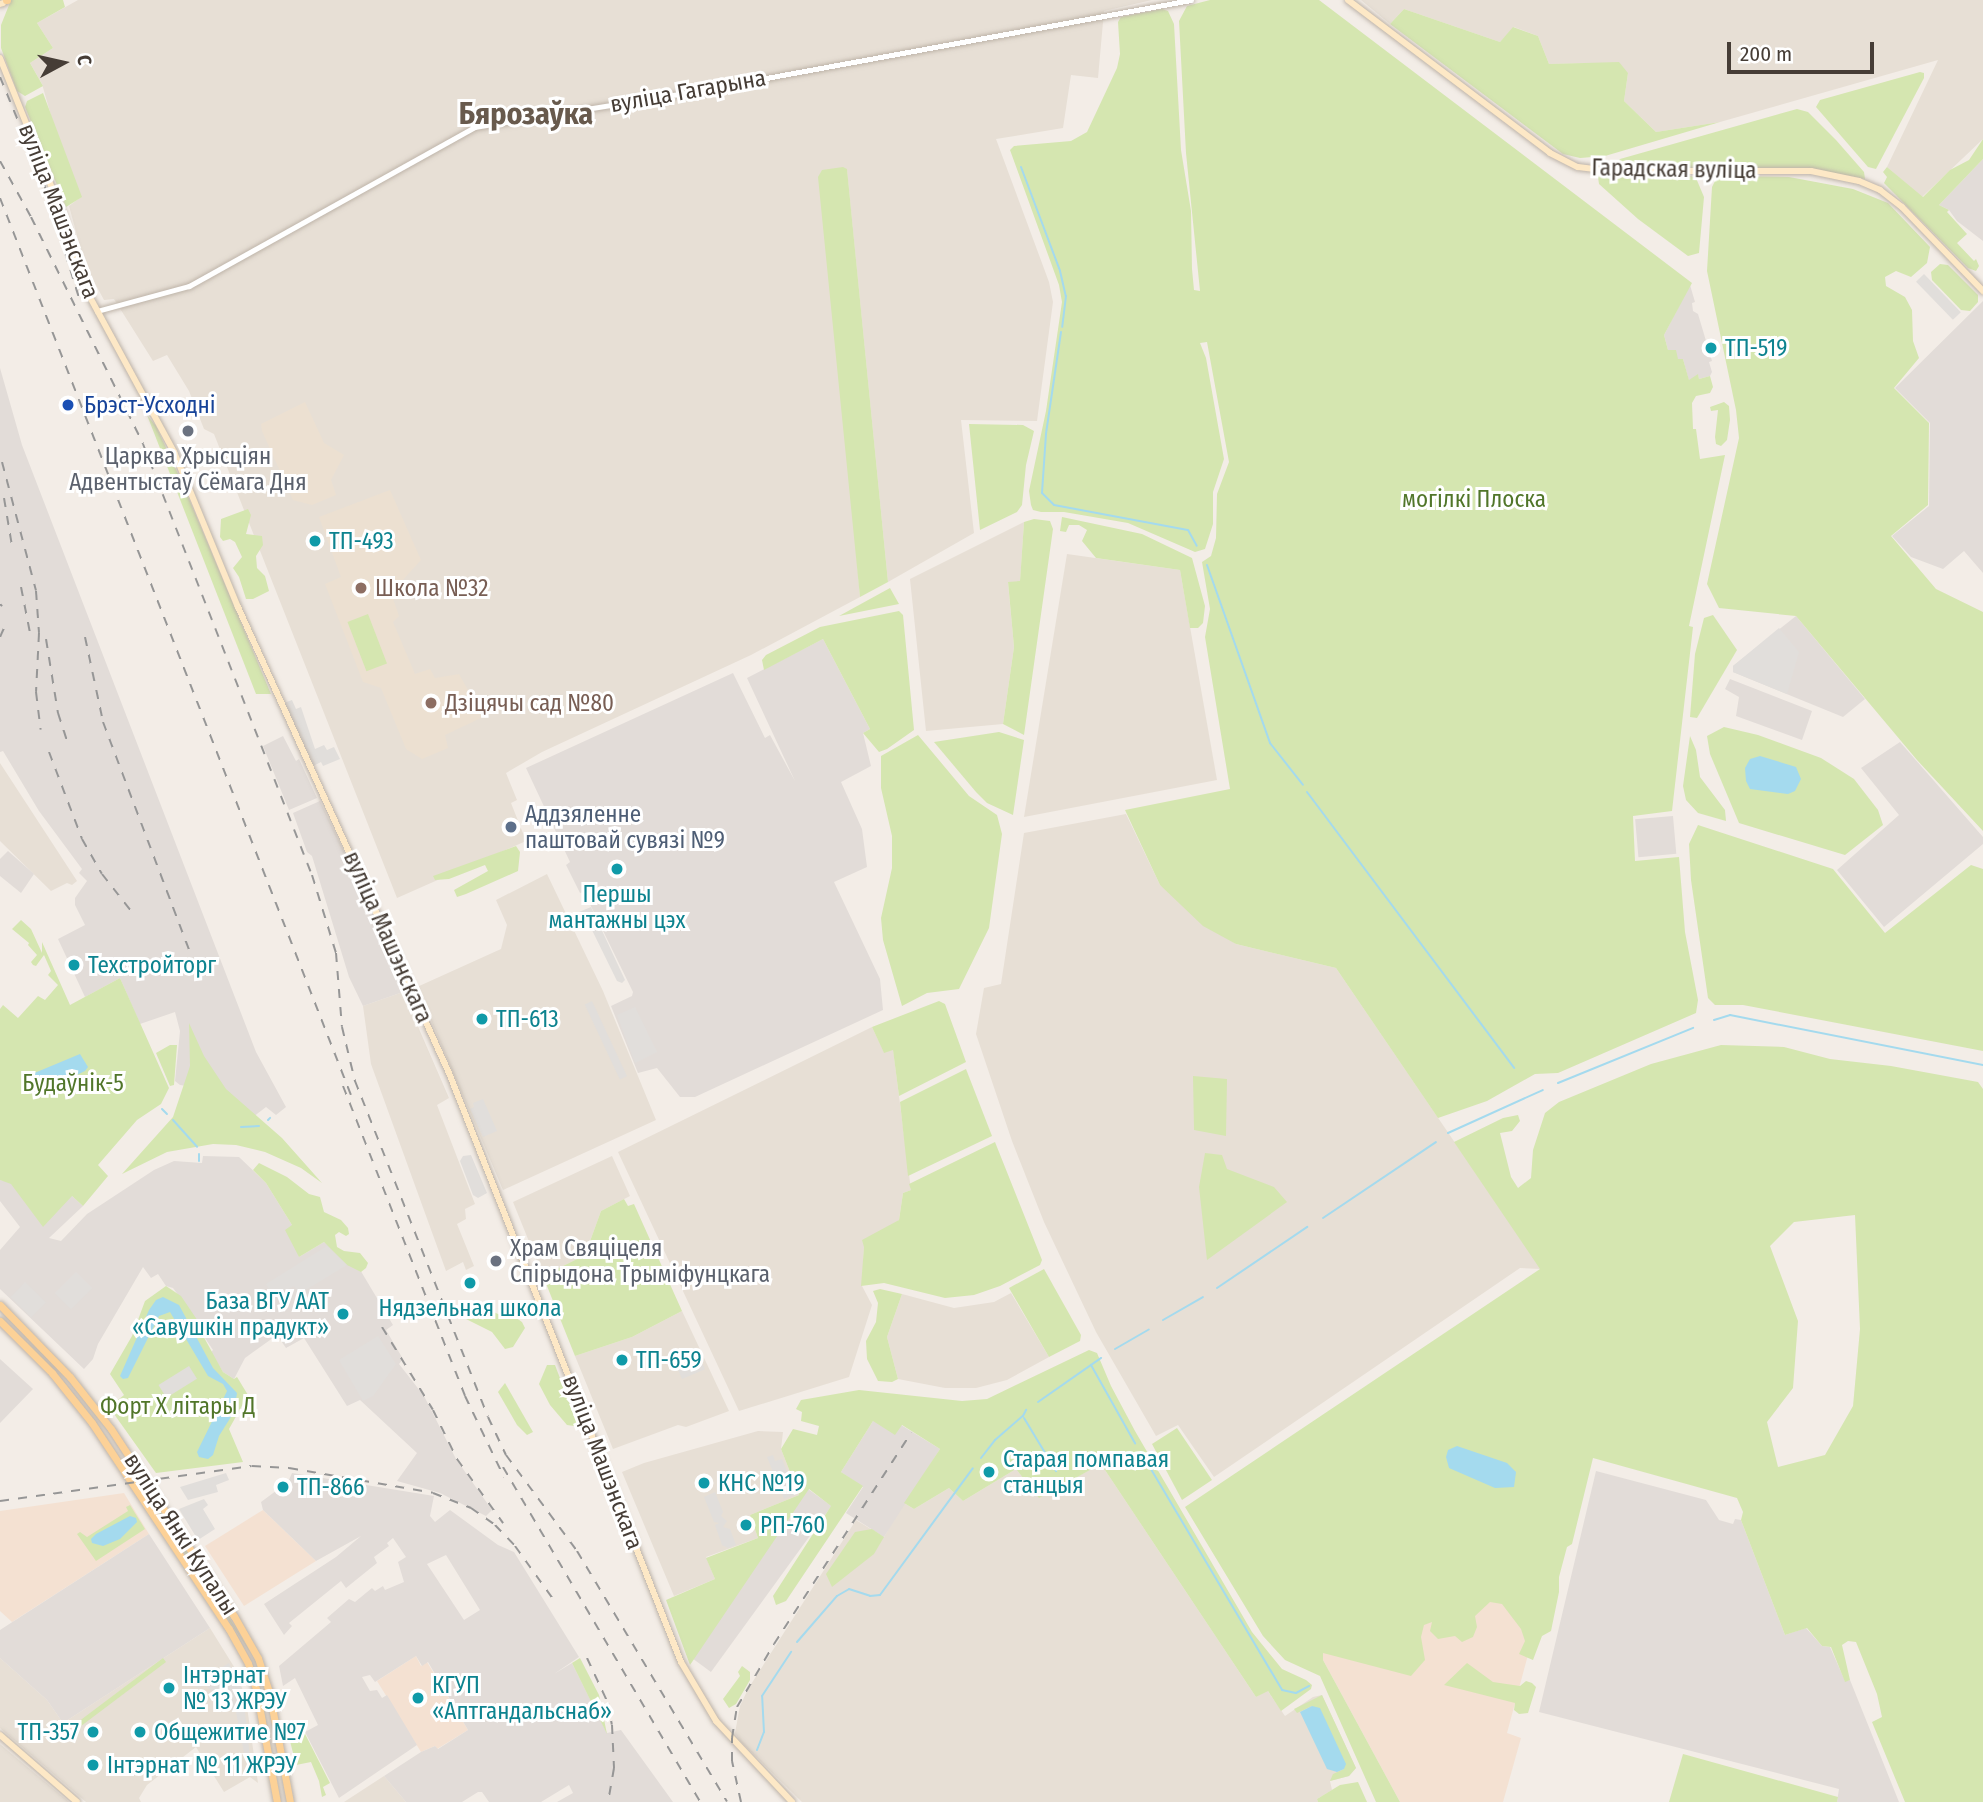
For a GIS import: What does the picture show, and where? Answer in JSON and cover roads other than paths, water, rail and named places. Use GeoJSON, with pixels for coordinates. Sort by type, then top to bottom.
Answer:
{"type":"FeatureCollection","features":[{"type":"Feature","properties":{"kind":"main road","name":"Гарадская вуліца"},"geometry":{"type":"LineString","coordinates":[[1348,0],[1550,153],[1577,167],[1612,171],[1811,171],[1859,181],[1880,190],[1902,206],[1983,291]]}},
{"type":"Feature","properties":{"kind":"main road","name":"вуліца Машэнскага"},"geometry":{"type":"LineString","coordinates":[[0,58],[62,213],[85,288],[174,452],[234,598],[449,1073],[681,1662],[716,1721],[792,1802]]}},
{"type":"Feature","properties":{"kind":"main road","name":"вуліца Янкі Купалы"},"geometry":{"type":"LineString","coordinates":[[0,1305],[78,1386],[124,1446],[220,1593],[258,1658],[269,1691],[290,1802]]}},
{"type":"Feature","properties":{"kind":"main road","name":"вуліца Янкі Купалы"},"geometry":{"type":"LineString","coordinates":[[0,1321],[69,1393],[129,1475],[229,1629],[248,1663],[262,1715],[277,1802]]}},
{"type":"Feature","properties":{"kind":"main road"},"geometry":{"type":"LineString","coordinates":[[69,1393],[78,1386]]}},
{"type":"Feature","properties":{"kind":"main road"},"geometry":{"type":"LineString","coordinates":[[248,1663],[258,1658]]}},
{"type":"Feature","properties":{"kind":"main road"},"geometry":{"type":"LineString","coordinates":[[0,1735],[77,1802]]}},
{"type":"Feature","properties":{"kind":"street","name":"вуліца Гагарына"},"geometry":{"type":"LineString","coordinates":[[97,311],[188,286],[475,127],[690,92],[1191,0]]}},
{"type":"Feature","properties":{"kind":"water"},"geometry":{"type":"Polygon","coordinates":[[[1760,756],[1796,767],[1801,779],[1795,791],[1788,794],[1750,789],[1745,768],[1750,759],[1760,756]]]}},
{"type":"Feature","properties":{"kind":"water"},"geometry":{"type":"Polygon","coordinates":[[[80,1054],[88,1067],[85,1071],[41,1092],[37,1088],[32,1074],[80,1054]]]}},
{"type":"Feature","properties":{"kind":"water"},"geometry":{"type":"Polygon","coordinates":[[[163,1297],[179,1305],[213,1368],[237,1393],[234,1412],[219,1436],[213,1455],[208,1459],[199,1457],[197,1452],[227,1391],[223,1384],[208,1376],[170,1312],[159,1316],[128,1378],[123,1379],[120,1376],[149,1310],[156,1300],[163,1297]]]}},
{"type":"Feature","properties":{"kind":"water"},"geometry":{"type":"Polygon","coordinates":[[[1457,1446],[1507,1463],[1516,1472],[1514,1487],[1495,1488],[1449,1468],[1446,1457],[1448,1450],[1457,1446]]]}},
{"type":"Feature","properties":{"kind":"water"},"geometry":{"type":"Polygon","coordinates":[[[130,1516],[136,1518],[137,1522],[120,1539],[103,1546],[92,1543],[91,1539],[96,1534],[130,1516]]]}},
{"type":"Feature","properties":{"kind":"water"},"geometry":{"type":"Polygon","coordinates":[[[1312,1706],[1320,1708],[1346,1764],[1344,1769],[1337,1772],[1327,1769],[1300,1712],[1312,1706]]]}},
{"type":"Feature","properties":{"kind":"waterway"},"geometry":{"type":"LineString","coordinates":[[1021,167],[1060,271],[1066,296],[1062,327]]}},
{"type":"Feature","properties":{"kind":"waterway"},"geometry":{"type":"LineString","coordinates":[[1061,332],[1046,434],[1042,493],[1054,505],[1188,530],[1197,546]]}},
{"type":"Feature","properties":{"kind":"waterway"},"geometry":{"type":"LineString","coordinates":[[1207,565],[1270,743],[1303,785]]}},
{"type":"Feature","properties":{"kind":"waterway"},"geometry":{"type":"LineString","coordinates":[[1307,792],[1514,1068]]}},
{"type":"Feature","properties":{"kind":"waterway"},"geometry":{"type":"LineString","coordinates":[[1714,1020],[1730,1015],[1983,1065]]}},
{"type":"Feature","properties":{"kind":"waterway"},"geometry":{"type":"LineString","coordinates":[[1558,1083],[1693,1028]]}},
{"type":"Feature","properties":{"kind":"waterway"},"geometry":{"type":"LineString","coordinates":[[1448,1133],[1543,1090]]}},
{"type":"Feature","properties":{"kind":"waterway"},"geometry":{"type":"LineString","coordinates":[[162,1109],[167,1114]]}},
{"type":"Feature","properties":{"kind":"waterway"},"geometry":{"type":"LineString","coordinates":[[173,1120],[197,1147]]}},
{"type":"Feature","properties":{"kind":"waterway"},"geometry":{"type":"LineString","coordinates":[[241,1127],[259,1126]]}},
{"type":"Feature","properties":{"kind":"waterway"},"geometry":{"type":"LineString","coordinates":[[1323,1218],[1436,1142]]}},
{"type":"Feature","properties":{"kind":"waterway"},"geometry":{"type":"LineString","coordinates":[[199,1154],[199,1161]]}},
{"type":"Feature","properties":{"kind":"waterway"},"geometry":{"type":"LineString","coordinates":[[1217,1288],[1307,1227]]}},
{"type":"Feature","properties":{"kind":"waterway"},"geometry":{"type":"LineString","coordinates":[[1163,1320],[1203,1297]]}},
{"type":"Feature","properties":{"kind":"waterway"},"geometry":{"type":"LineString","coordinates":[[1115,1349],[1149,1329]]}},
{"type":"Feature","properties":{"kind":"waterway"},"geometry":{"type":"LineString","coordinates":[[1038,1402],[1101,1358]]}},
{"type":"Feature","properties":{"kind":"waterway"},"geometry":{"type":"LineString","coordinates":[[1091,1365],[1135,1443]]}},
{"type":"Feature","properties":{"kind":"waterway"},"geometry":{"type":"LineString","coordinates":[[981,1458],[1026,1410]]}},
{"type":"Feature","properties":{"kind":"waterway"},"geometry":{"type":"LineString","coordinates":[[1024,1418],[1056,1471]]}},
{"type":"Feature","properties":{"kind":"waterway"},"geometry":{"type":"LineString","coordinates":[[1142,1454],[1282,1690],[1296,1693],[1309,1686]]}},
{"type":"Feature","properties":{"kind":"waterway"},"geometry":{"type":"LineString","coordinates":[[797,1642],[837,1596],[849,1589],[870,1596],[880,1595],[973,1468]]}},
{"type":"Feature","properties":{"kind":"waterway"},"geometry":{"type":"LineString","coordinates":[[757,1750],[764,1732],[762,1696],[791,1652]]}},
{"type":"Feature","properties":{"kind":"railway"},"geometry":{"type":"LineString","coordinates":[[0,77],[44,184],[80,301]]}},
{"type":"Feature","properties":{"kind":"railway"},"geometry":{"type":"LineString","coordinates":[[0,161],[31,217],[143,444],[312,875],[336,953],[342,1027],[355,1081],[488,1417],[506,1455],[577,1551],[727,1802]]}},
{"type":"Feature","properties":{"kind":"railway"},"geometry":{"type":"LineString","coordinates":[[0,198],[351,1095]]}},
{"type":"Feature","properties":{"kind":"railway"},"geometry":{"type":"LineString","coordinates":[[2,462],[36,591],[39,633],[36,692],[41,730]]}},
{"type":"Feature","properties":{"kind":"railway"},"geometry":{"type":"LineString","coordinates":[[4,498],[12,546]]}},
{"type":"Feature","properties":{"kind":"railway"},"geometry":{"type":"LineString","coordinates":[[21,587],[31,638]]}},
{"type":"Feature","properties":{"kind":"railway"},"geometry":{"type":"LineString","coordinates":[[0,637],[5,626]]}},
{"type":"Feature","properties":{"kind":"railway"},"geometry":{"type":"LineString","coordinates":[[85,637],[103,722],[189,949]]}},
{"type":"Feature","properties":{"kind":"railway"},"geometry":{"type":"LineString","coordinates":[[46,639],[58,713],[67,740]]}},
{"type":"Feature","properties":{"kind":"railway"},"geometry":{"type":"LineString","coordinates":[[49,752],[82,839],[102,874],[131,911]]}},
{"type":"Feature","properties":{"kind":"railway"},"geometry":{"type":"LineString","coordinates":[[343,1086],[465,1396],[504,1477]]}},
{"type":"Feature","properties":{"kind":"railway"},"geometry":{"type":"LineString","coordinates":[[382,1327],[433,1410],[457,1459],[503,1523]]}},
{"type":"Feature","properties":{"kind":"railway"},"geometry":{"type":"LineString","coordinates":[[741,1802],[732,1761],[732,1738],[737,1707],[774,1644],[911,1433]]}},
{"type":"Feature","properties":{"kind":"railway"},"geometry":{"type":"LineString","coordinates":[[0,1501],[252,1466],[289,1468],[433,1493],[471,1508],[495,1525],[515,1546],[556,1603]]}},
{"type":"Feature","properties":{"kind":"railway"},"geometry":{"type":"LineString","coordinates":[[503,1467],[700,1802]]}},
{"type":"Feature","properties":{"kind":"railway"},"geometry":{"type":"LineString","coordinates":[[587,1658],[608,1703],[612,1725],[614,1768],[608,1802]]}},
{"type":"Feature","properties":{"kind":"place","name":"ТП-519"},"geometry":{"type":"Point","coordinates":[1711,348]}},
{"type":"Feature","properties":{"kind":"place","name":"Брэст-Усходні"},"geometry":{"type":"Point","coordinates":[68,405]}},
{"type":"Feature","properties":{"kind":"place","name":"Царква Хрысціян Адвентыстаў Сёмага Дня"},"geometry":{"type":"Point","coordinates":[188,431]}},
{"type":"Feature","properties":{"kind":"place","name":"ТП-493"},"geometry":{"type":"Point","coordinates":[315,541]}},
{"type":"Feature","properties":{"kind":"place","name":"Школа №32"},"geometry":{"type":"Point","coordinates":[361,588]}},
{"type":"Feature","properties":{"kind":"place","name":"Дзіцячы сад №80"},"geometry":{"type":"Point","coordinates":[431,703]}},
{"type":"Feature","properties":{"kind":"place","name":"Аддзяленне паштовай сувязі №9"},"geometry":{"type":"Point","coordinates":[511,827]}},
{"type":"Feature","properties":{"kind":"place","name":"Першы мантажны цэх"},"geometry":{"type":"Point","coordinates":[617,869]}},
{"type":"Feature","properties":{"kind":"place","name":"Техстройторг"},"geometry":{"type":"Point","coordinates":[74,965]}},
{"type":"Feature","properties":{"kind":"place","name":"ТП-613"},"geometry":{"type":"Point","coordinates":[482,1019]}},
{"type":"Feature","properties":{"kind":"place","name":"Храм Свяціцеля Спірыдона Трыміфунцкага"},"geometry":{"type":"Point","coordinates":[496,1261]}},
{"type":"Feature","properties":{"kind":"place","name":"Нядзельная школа"},"geometry":{"type":"Point","coordinates":[470,1283]}},
{"type":"Feature","properties":{"kind":"place","name":"База ВГУ ААТ «Савушкін прадукт»"},"geometry":{"type":"Point","coordinates":[343,1314]}},
{"type":"Feature","properties":{"kind":"place","name":"ТП-659"},"geometry":{"type":"Point","coordinates":[622,1360]}},
{"type":"Feature","properties":{"kind":"place","name":"Старая помпавая станцыя"},"geometry":{"type":"Point","coordinates":[989,1472]}},
{"type":"Feature","properties":{"kind":"place","name":"КНС №19"},"geometry":{"type":"Point","coordinates":[704,1483]}},
{"type":"Feature","properties":{"kind":"place","name":"ТП-866"},"geometry":{"type":"Point","coordinates":[283,1487]}},
{"type":"Feature","properties":{"kind":"place","name":"РП-760"},"geometry":{"type":"Point","coordinates":[746,1525]}},
{"type":"Feature","properties":{"kind":"place","name":"Інтэрнат № 13 ЖРЭУ"},"geometry":{"type":"Point","coordinates":[169,1688]}},
{"type":"Feature","properties":{"kind":"place","name":"КГУП «Аптгандальснаб»"},"geometry":{"type":"Point","coordinates":[418,1698]}},
{"type":"Feature","properties":{"kind":"place","name":"ТП-357"},"geometry":{"type":"Point","coordinates":[93,1732]}},
{"type":"Feature","properties":{"kind":"place","name":"Общежитие №7"},"geometry":{"type":"Point","coordinates":[140,1732]}},
{"type":"Feature","properties":{"kind":"place","name":"Інтэрнат № 11 ЖРЭУ"},"geometry":{"type":"Point","coordinates":[93,1765]}},
{"type":"Feature","properties":{"kind":"district","name":"Бярозаўка"},"geometry":{"type":"Point","coordinates":[526,114]}},
{"type":"Feature","properties":{"kind":"park label","name":"могілкі Плоска"},"geometry":{"type":"Point","coordinates":[1474,499]}},
{"type":"Feature","properties":{"kind":"park label","name":"Будаўнік-5"},"geometry":{"type":"Point","coordinates":[73,1083]}},
{"type":"Feature","properties":{"kind":"park label","name":"Форт X літары Д"},"geometry":{"type":"Point","coordinates":[178,1406]}}]}
